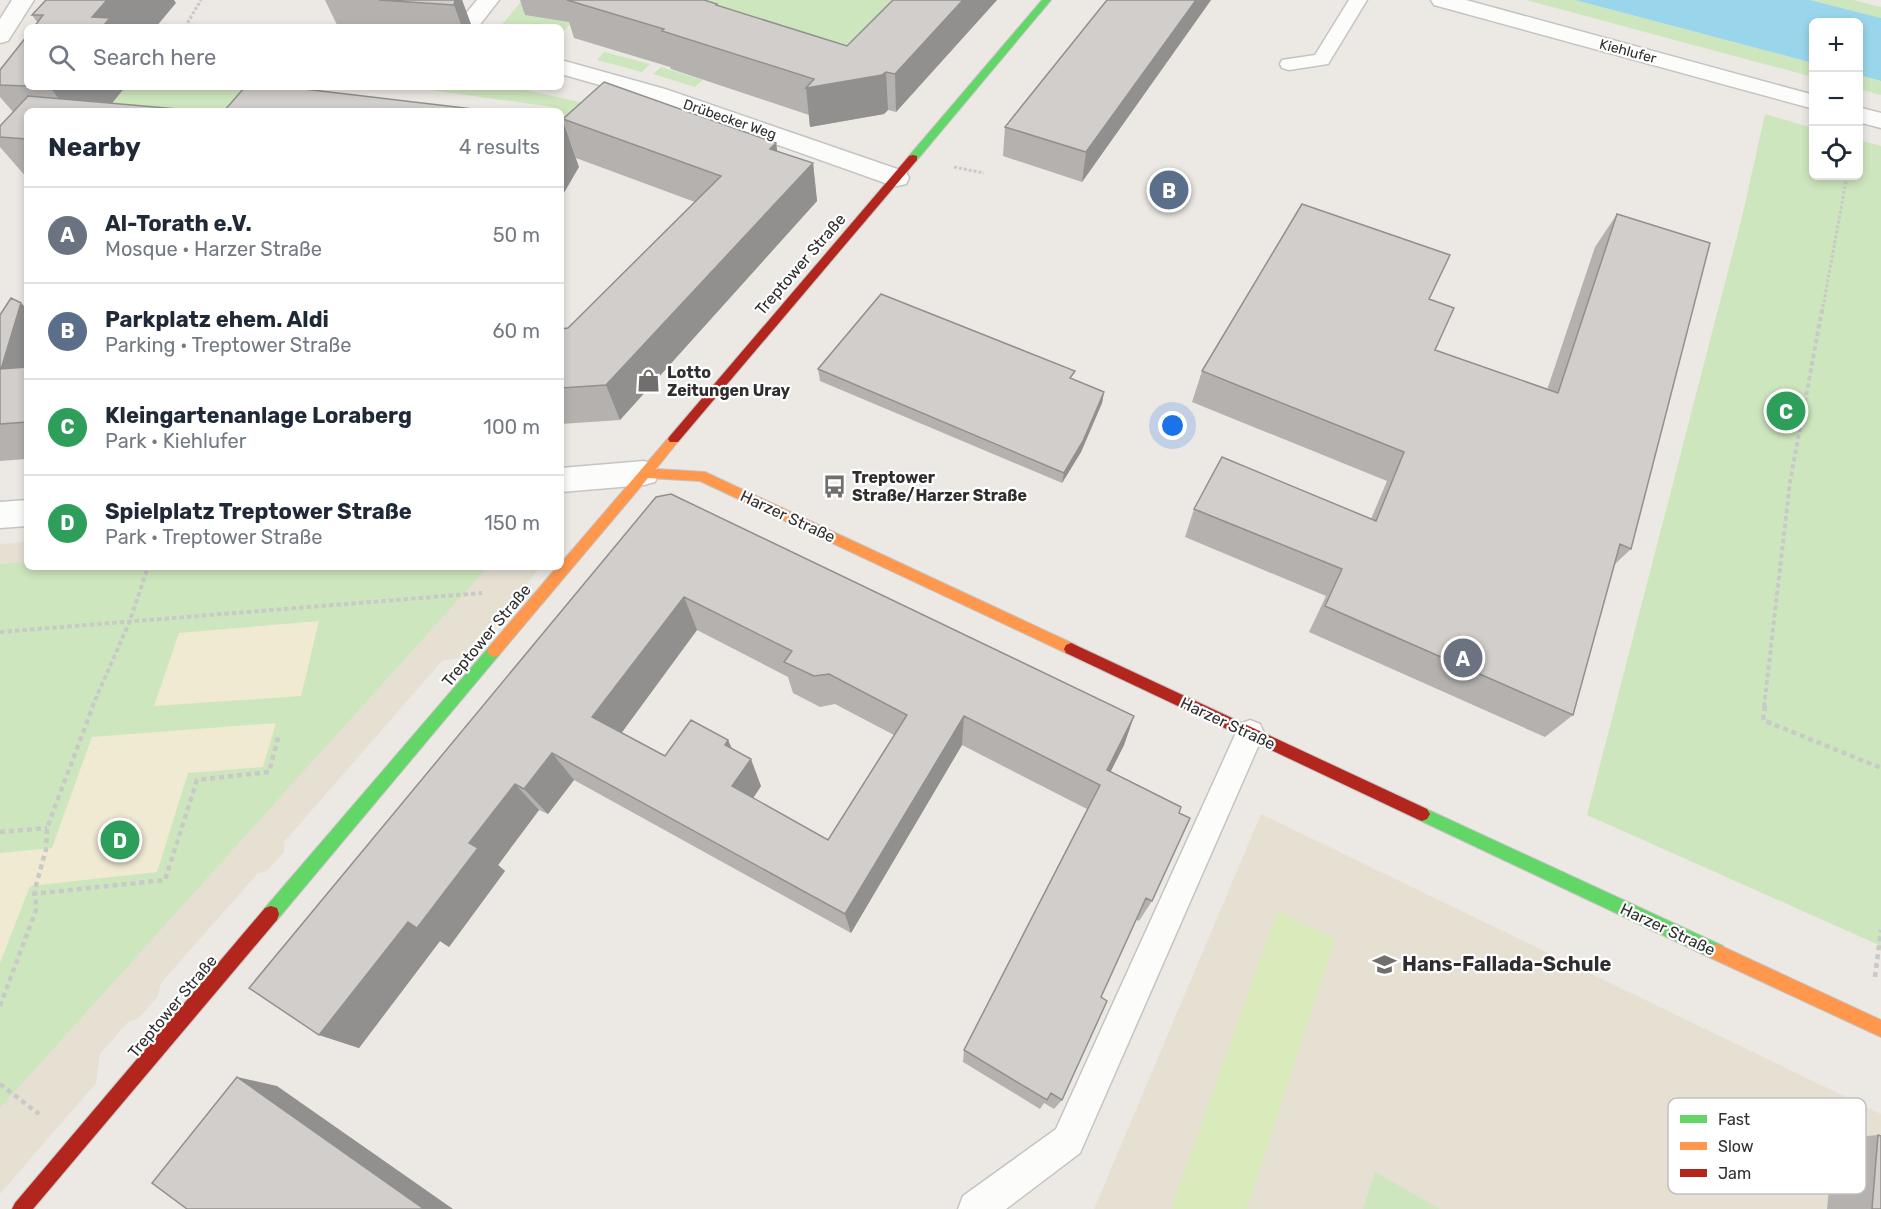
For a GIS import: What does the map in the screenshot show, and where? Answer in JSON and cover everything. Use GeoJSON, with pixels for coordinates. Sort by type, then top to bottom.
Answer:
{"type":"FeatureCollection","features":[{"type":"Feature","properties":{"kind":"street"},"geometry":{"type":"LineString","coordinates":[[0,36],[23,0]]}},
{"type":"Feature","properties":{"kind":"street"},"geometry":{"type":"LineString","coordinates":[[468,24],[488,0]]}},
{"type":"Feature","properties":{"kind":"street","name":"Treptower Straße"},"geometry":{"type":"LineString","coordinates":[[564,568],[1047,0]]}},
{"type":"Feature","properties":{"kind":"street","name":"Kiehlufer"},"geometry":{"type":"LineString","coordinates":[[1442,0],[1809,101]]}},
{"type":"Feature","properties":{"kind":"street","name":"Drübecker Weg"},"geometry":{"type":"LineString","coordinates":[[564,68],[657,94],[897,177]]}},
{"type":"Feature","properties":{"kind":"street"},"geometry":{"type":"LineString","coordinates":[[1863,116],[1881,121]]}},
{"type":"Feature","properties":{"kind":"street","name":"Harzer Straße"},"geometry":{"type":"LineString","coordinates":[[564,480],[644,473],[701,476],[1881,1029]]}},
{"type":"Feature","properties":{"kind":"street"},"geometry":{"type":"LineString","coordinates":[[0,515],[24,513]]}},
{"type":"Feature","properties":{"kind":"street","name":"Treptower Straße"},"geometry":{"type":"LineString","coordinates":[[21,1209],[562,570]]}},
{"type":"Feature","properties":{"kind":"lane"},"geometry":{"type":"LineString","coordinates":[[1289,64],[1321,60],[1358,0]]}},
{"type":"Feature","properties":{"kind":"lane"},"geometry":{"type":"LineString","coordinates":[[976,1209],[1068,1142],[1250,733]]}},
{"type":"Feature","properties":{"kind":"path"},"geometry":{"type":"LineString","coordinates":[[187,24],[201,0]]}},
{"type":"Feature","properties":{"kind":"path"},"geometry":{"type":"LineString","coordinates":[[1846,180],[1790,482],[1763,720],[1881,768]]}},
{"type":"Feature","properties":{"kind":"path"},"geometry":{"type":"LineString","coordinates":[[0,1006],[36,910],[32,894],[49,842],[46,828],[87,719],[129,623],[147,570]]}},
{"type":"Feature","properties":{"kind":"path"},"geometry":{"type":"LineString","coordinates":[[0,632],[482,593]]}},
{"type":"Feature","properties":{"kind":"path"},"geometry":{"type":"LineString","coordinates":[[32,894],[165,880],[197,780],[269,772],[279,734]]}},
{"type":"Feature","properties":{"kind":"path"},"geometry":{"type":"LineString","coordinates":[[0,832],[46,828]]}},
{"type":"Feature","properties":{"kind":"path"},"geometry":{"type":"LineString","coordinates":[[1880,946],[1881,930]]}},
{"type":"Feature","properties":{"kind":"shaded area"},"geometry":{"type":"Polygon","coordinates":[[[24,542],[24,570],[538,570],[463,657],[442,661],[284,842],[284,852],[267,871],[257,874],[161,983],[158,996],[138,1019],[128,1022],[100,1054],[96,1083],[0,1194],[0,544],[24,542]]]}},
{"type":"Feature","properties":{"kind":"shaded area","name":"Hans-Fallada-Schule"},"geometry":{"type":"Polygon","coordinates":[[[1261,814],[1848,1098],[1668,1098],[1668,1194],[1866,1194],[1866,1107],[1881,1114],[1881,1209],[1094,1209],[1261,814]]]}},
{"type":"Feature","properties":{"kind":"green space"},"geometry":{"type":"Polygon","coordinates":[[[592,0],[932,0],[861,73],[592,0]]]}},
{"type":"Feature","properties":{"kind":"green space"},"geometry":{"type":"Polygon","coordinates":[[[1526,0],[1575,0],[1809,62],[1809,76],[1526,0]]]}},
{"type":"Feature","properties":{"kind":"green space"},"geometry":{"type":"Polygon","coordinates":[[[1810,0],[1853,0],[1881,7],[1881,18],[1810,0]]]}},
{"type":"Feature","properties":{"kind":"green space"},"geometry":{"type":"Polygon","coordinates":[[[520,3],[533,5],[572,22],[564,31],[564,24],[502,24],[520,3]]]}},
{"type":"Feature","properties":{"kind":"green space"},"geometry":{"type":"Polygon","coordinates":[[[604,52],[650,64],[642,72],[597,60],[604,52]]]}},
{"type":"Feature","properties":{"kind":"green space"},"geometry":{"type":"Polygon","coordinates":[[[661,67],[703,80],[695,87],[653,74],[661,67]]]}},
{"type":"Feature","properties":{"kind":"green space"},"geometry":{"type":"Polygon","coordinates":[[[1863,76],[1881,81],[1881,95],[1863,90],[1863,76]]]}},
{"type":"Feature","properties":{"kind":"green space"},"geometry":{"type":"Polygon","coordinates":[[[121,90],[309,90],[294,108],[106,108],[121,90]]]}},
{"type":"Feature","properties":{"kind":"green space"},"geometry":{"type":"Polygon","coordinates":[[[430,90],[525,90],[597,106],[564,123],[564,108],[430,90]]]}},
{"type":"Feature","properties":{"kind":"green space"},"geometry":{"type":"Polygon","coordinates":[[[1765,114],[1809,127],[1809,180],[1863,180],[1863,141],[1881,146],[1881,946],[1587,815],[1742,217],[1765,114]]]}},
{"type":"Feature","properties":{"kind":"green space"},"geometry":{"type":"Polygon","coordinates":[[[24,562],[24,570],[485,570],[0,1108],[0,564],[24,562]]]}},
{"type":"Feature","properties":{"kind":"green space"},"geometry":{"type":"Polygon","coordinates":[[[1278,911],[1335,939],[1247,1209],[1171,1209],[1278,911]]]}},
{"type":"Feature","properties":{"kind":"green space"},"geometry":{"type":"Polygon","coordinates":[[[1375,1172],[1440,1209],[1363,1209],[1375,1172]]]}},
{"type":"Feature","properties":{"kind":"sand"},"geometry":{"type":"Polygon","coordinates":[[[319,621],[301,696],[154,706],[179,633],[319,621]]]}},
{"type":"Feature","properties":{"kind":"sand"},"geometry":{"type":"Polygon","coordinates":[[[276,723],[263,767],[188,773],[157,872],[30,886],[0,963],[0,853],[52,848],[92,737],[276,723]]]}},
{"type":"Feature","properties":{"kind":"water"},"geometry":{"type":"Polygon","coordinates":[[[1575,0],[1810,0],[1881,18],[1881,81],[1863,76],[1863,18],[1809,18],[1809,62],[1575,0]]]}},
{"type":"Feature","properties":{"kind":"building"},"geometry":{"type":"Polygon","coordinates":[[[46,0],[107,0],[92,17],[110,18],[105,24],[36,24],[43,15],[32,15],[46,0]]]}},
{"type":"Feature","properties":{"kind":"building"},"geometry":{"type":"Polygon","coordinates":[[[379,0],[455,0],[454,5],[379,0]]]}},
{"type":"Feature","properties":{"kind":"building"},"geometry":{"type":"Polygon","coordinates":[[[567,0],[704,0],[847,46],[893,0],[963,0],[895,74],[886,72],[882,75],[806,88],[814,79],[662,31],[664,29],[567,0]]]}},
{"type":"Feature","properties":{"kind":"building"},"geometry":{"type":"Polygon","coordinates":[[[1107,0],[1196,0],[1086,152],[1005,127],[1107,0]]]}},
{"type":"Feature","properties":{"kind":"building"},"geometry":{"type":"Polygon","coordinates":[[[24,40],[24,86],[0,85],[0,70],[24,40]]]}},
{"type":"Feature","properties":{"kind":"building"},"geometry":{"type":"Polygon","coordinates":[[[604,82],[776,143],[770,149],[813,163],[606,385],[564,388],[564,329],[568,328],[721,176],[564,118],[604,82]]]}},
{"type":"Feature","properties":{"kind":"building"},"geometry":{"type":"Polygon","coordinates":[[[242,90],[312,90],[465,108],[227,108],[242,90]]]}},
{"type":"Feature","properties":{"kind":"building"},"geometry":{"type":"Polygon","coordinates":[[[28,96],[166,108],[24,108],[24,139],[0,137],[0,126],[28,96]]]}},
{"type":"Feature","properties":{"kind":"building"},"geometry":{"type":"Polygon","coordinates":[[[1302,204],[1450,255],[1429,299],[1454,308],[1435,350],[1558,393],[1617,214],[1710,243],[1631,549],[1620,544],[1573,715],[1325,606],[1342,569],[1194,509],[1222,457],[1376,521],[1404,452],[1202,371],[1302,204]]]}},
{"type":"Feature","properties":{"kind":"building"},"geometry":{"type":"Polygon","coordinates":[[[881,294],[1075,371],[1070,378],[1104,392],[1083,441],[1064,473],[818,369],[881,294]]]}},
{"type":"Feature","properties":{"kind":"building"},"geometry":{"type":"Polygon","coordinates":[[[11,298],[21,303],[1,369],[24,367],[24,422],[0,424],[0,315],[11,298]]]}},
{"type":"Feature","properties":{"kind":"building"},"geometry":{"type":"Polygon","coordinates":[[[671,494],[1134,716],[1107,770],[1181,807],[1179,813],[1190,818],[1152,901],[1146,898],[1101,997],[1107,1001],[1062,1100],[1051,1093],[1047,1100],[964,1050],[1100,785],[964,716],[845,914],[552,753],[524,789],[515,784],[469,843],[478,848],[417,928],[408,922],[319,1035],[249,988],[656,497],[671,494]],[[684,597],[592,717],[665,756],[691,720],[728,740],[725,745],[751,759],[732,786],[828,840],[907,715],[829,674],[814,676],[784,662],[792,651],[684,597]]]}},
{"type":"Feature","properties":{"kind":"building"},"geometry":{"type":"Polygon","coordinates":[[[237,1077],[424,1209],[187,1209],[152,1183],[237,1077]]]}},
{"type":"Feature","properties":{"kind":"building"},"geometry":{"type":"Polygon","coordinates":[[[1878,1135],[1881,1136],[1881,1209],[1872,1209],[1878,1135]]]}},
{"type":"Feature","properties":{"kind":"traffic: fast"},"geometry":{"type":"LineString","coordinates":[[913,158],[1047,0]]}},
{"type":"Feature","properties":{"kind":"traffic: fast"},"geometry":{"type":"LineString","coordinates":[[271,914],[494,651]]}},
{"type":"Feature","properties":{"kind":"traffic: fast"},"geometry":{"type":"LineString","coordinates":[[1422,814],[1717,952]]}},
{"type":"Feature","properties":{"kind":"traffic: slow"},"geometry":{"type":"LineString","coordinates":[[564,569],[674,439]]}},
{"type":"Feature","properties":{"kind":"traffic: slow"},"geometry":{"type":"LineString","coordinates":[[644,473],[701,476],[1071,649]]}},
{"type":"Feature","properties":{"kind":"traffic: slow"},"geometry":{"type":"LineString","coordinates":[[494,651],[563,570]]}},
{"type":"Feature","properties":{"kind":"traffic: slow"},"geometry":{"type":"LineString","coordinates":[[1717,952],[1881,1029]]}},
{"type":"Feature","properties":{"kind":"traffic: jam"},"geometry":{"type":"LineString","coordinates":[[674,439],[913,158]]}},
{"type":"Feature","properties":{"kind":"traffic: jam"},"geometry":{"type":"LineString","coordinates":[[1071,649],[1422,814]]}},
{"type":"Feature","properties":{"kind":"traffic: jam"},"geometry":{"type":"LineString","coordinates":[[21,1209],[271,914]]}},
{"type":"Feature","properties":{"kind":"place","name":"Parkplatz ehem. Aldi"},"geometry":{"type":"Point","coordinates":[1169,190]}},
{"type":"Feature","properties":{"kind":"place","name":"Lotto Zeitungen Uray"},"geometry":{"type":"Point","coordinates":[649,381]}},
{"type":"Feature","properties":{"kind":"place","name":"Kleingartenanlage Loraberg"},"geometry":{"type":"Point","coordinates":[1786,411]}},
{"type":"Feature","properties":{"kind":"place","name":"Treptower Straße/Harzer Straße"},"geometry":{"type":"Point","coordinates":[834,486]}},
{"type":"Feature","properties":{"kind":"place","name":"Al-Torath e.V."},"geometry":{"type":"Point","coordinates":[1463,658]}},
{"type":"Feature","properties":{"kind":"place","name":"Spielplatz Treptower Straße"},"geometry":{"type":"Point","coordinates":[120,840]}},
{"type":"Feature","properties":{"kind":"place","name":"Hans-Fallada-Schule"},"geometry":{"type":"Point","coordinates":[1384,964]}}]}
